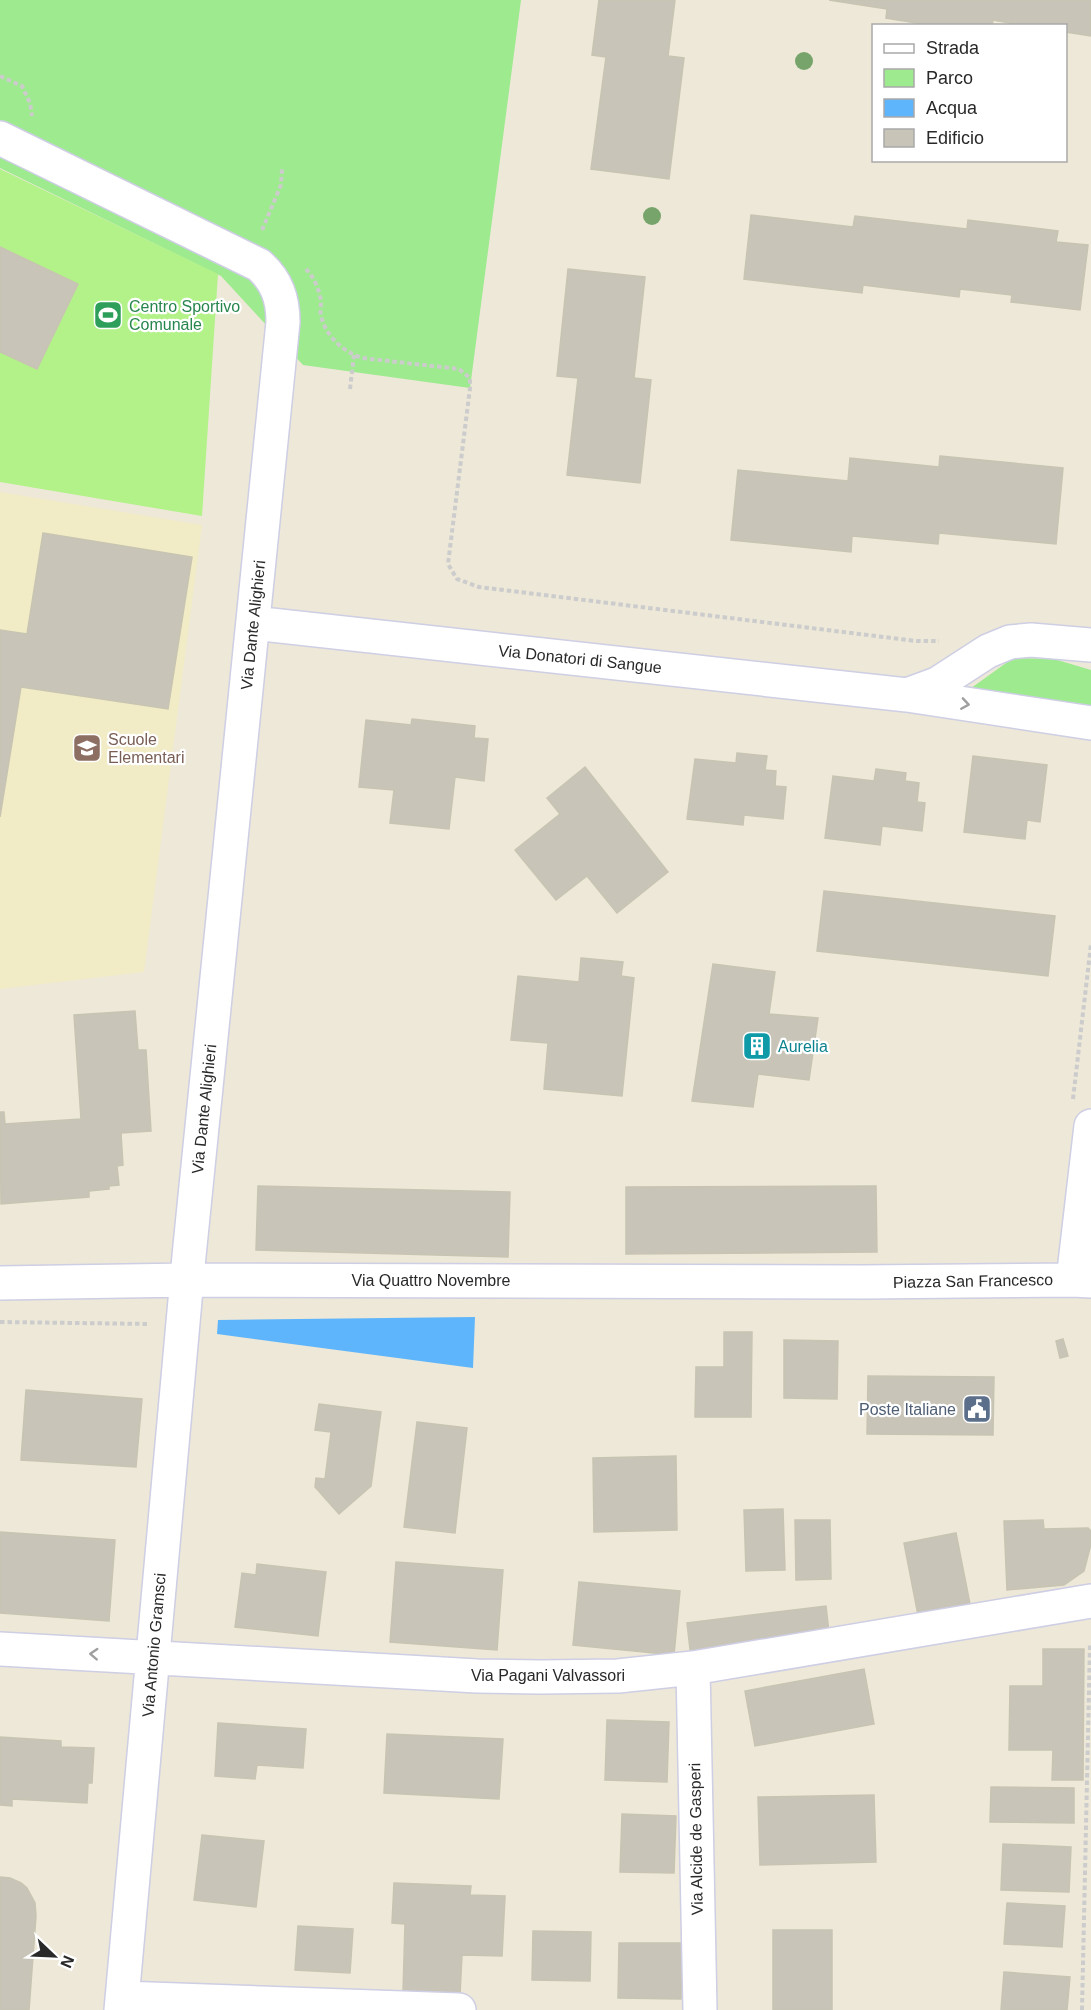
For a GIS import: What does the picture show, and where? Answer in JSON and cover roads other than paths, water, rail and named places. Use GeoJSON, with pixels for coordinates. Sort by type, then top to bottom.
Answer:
{"type":"FeatureCollection","features":[{"type":"Feature","properties":{"kind":"street","name":"Via Dante Alighieri"},"geometry":{"type":"LineString","coordinates":[[0,138],[259,265],[276,285],[283,306],[187,1280]]}},
{"type":"Feature","properties":{"kind":"street","name":"Via Donatori di Sangue"},"geometry":{"type":"LineString","coordinates":[[253,623],[907,695],[1091,723]]}},
{"type":"Feature","properties":{"kind":"street","name":"Via Donatori di Sangue"},"geometry":{"type":"LineString","coordinates":[[907,695],[937,684],[988,651],[1010,642],[1031,640],[1091,645]]}},
{"type":"Feature","properties":{"kind":"street","name":"Piazza San Francesco"},"geometry":{"type":"LineString","coordinates":[[862,1282],[1085,1288],[1091,1126]]}},
{"type":"Feature","properties":{"kind":"street","name":"Via Quattro Novembre"},"geometry":{"type":"LineString","coordinates":[[0,1283],[187,1280],[862,1282]]}},
{"type":"Feature","properties":{"kind":"street","name":"Via Antonio Gramsci"},"geometry":{"type":"LineString","coordinates":[[122,2004],[187,1280]]}},
{"type":"Feature","properties":{"kind":"street","name":"Via Pagani Valvassori"},"geometry":{"type":"LineString","coordinates":[[0,1649],[457,1675],[618,1676],[693,1668],[1091,1601]]}},
{"type":"Feature","properties":{"kind":"street","name":"Via Alcide de Gasperi"},"geometry":{"type":"LineString","coordinates":[[693,1668],[699,2010]]}},
{"type":"Feature","properties":{"kind":"street"},"geometry":{"type":"LineString","coordinates":[[122,2004],[459,2010]]}},
{"type":"Feature","properties":{"kind":"water"},"geometry":{"type":"Polygon","coordinates":[[[475,1317],[473,1368],[217,1334],[218,1320],[475,1317]]]}},
{"type":"Feature","properties":{"kind":"place","name":"Centro Sportivo Comunale"},"geometry":{"type":"Point","coordinates":[108,315]}},
{"type":"Feature","properties":{"kind":"place","name":"Scuole Elementari"},"geometry":{"type":"Point","coordinates":[87,748]}},
{"type":"Feature","properties":{"kind":"place","name":"Aurelia"},"geometry":{"type":"Point","coordinates":[757,1046]}},
{"type":"Feature","properties":{"kind":"place","name":"Poste Italiane"},"geometry":{"type":"Point","coordinates":[977,1409]}}]}
